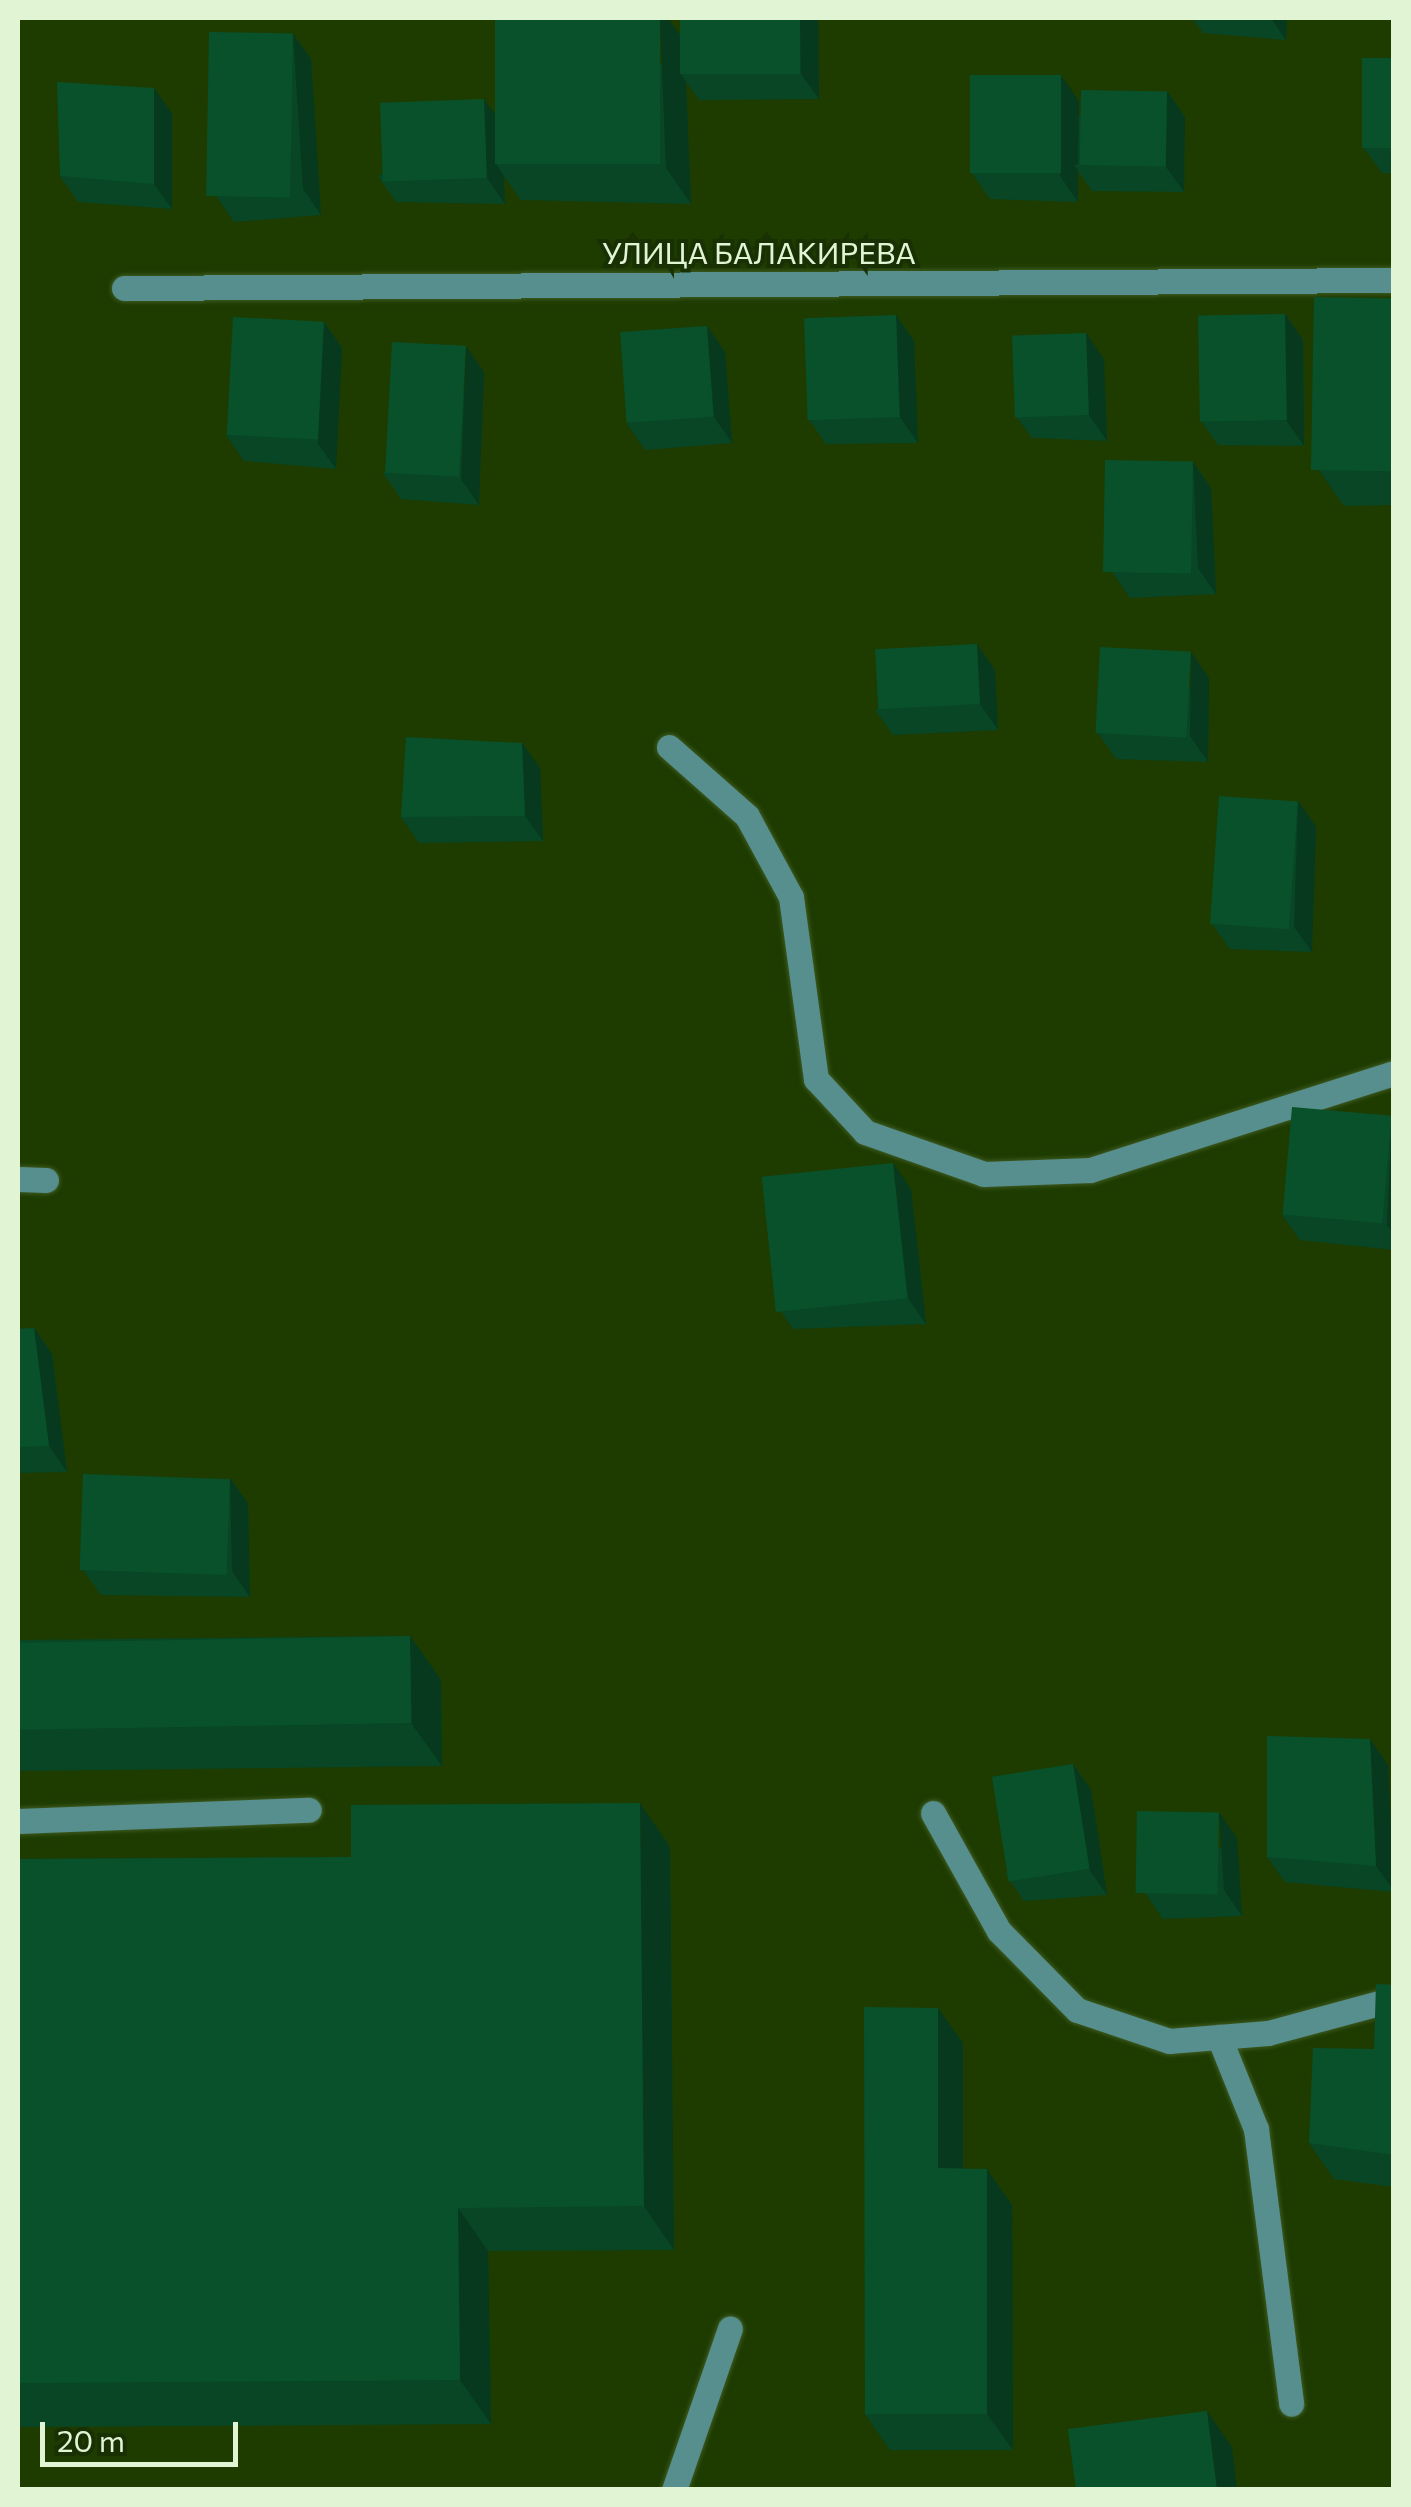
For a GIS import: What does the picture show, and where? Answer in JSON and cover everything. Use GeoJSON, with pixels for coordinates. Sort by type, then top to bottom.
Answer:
{"type":"FeatureCollection","features":[{"type":"Feature","properties":{"kind":"street","name":"УЛИЦА БАЛАКИРЕВА"},"geometry":{"type":"LineString","coordinates":[[124,288],[1394,280]]}},
{"type":"Feature","properties":{"kind":"street"},"geometry":{"type":"LineString","coordinates":[[669,747],[748,816],[791,896],[816,1079],[864,1132],[984,1174],[1090,1170],[1394,1073]]}},
{"type":"Feature","properties":{"kind":"street"},"geometry":{"type":"LineString","coordinates":[[18,1179],[46,1180]]}},
{"type":"Feature","properties":{"kind":"street"},"geometry":{"type":"LineString","coordinates":[[18,1821],[309,1810]]}},
{"type":"Feature","properties":{"kind":"street"},"geometry":{"type":"LineString","coordinates":[[933,1814],[999,1931],[1077,2010],[1169,2041],[1268,2033],[1394,1999]]}},
{"type":"Feature","properties":{"kind":"street"},"geometry":{"type":"LineString","coordinates":[[1219,2037],[1256,2129],[1290,2404]]}},
{"type":"Feature","properties":{"kind":"street"},"geometry":{"type":"LineString","coordinates":[[674,2490],[730,2328]]}},
{"type":"Feature","properties":{"kind":"building"},"geometry":{"type":"Polygon","coordinates":[[[495,18],[660,18],[660,164],[495,164],[495,18]]]}},
{"type":"Feature","properties":{"kind":"building"},"geometry":{"type":"Polygon","coordinates":[[[680,18],[800,18],[800,74],[680,74],[680,18]]]}},
{"type":"Feature","properties":{"kind":"building"},"geometry":{"type":"Polygon","coordinates":[[[209,32],[293,33],[290,197],[206,196],[209,32]]]}},
{"type":"Feature","properties":{"kind":"building"},"geometry":{"type":"Polygon","coordinates":[[[1362,58],[1394,58],[1394,148],[1362,148],[1362,58]]]}},
{"type":"Feature","properties":{"kind":"building"},"geometry":{"type":"Polygon","coordinates":[[[970,75],[1061,75],[1061,173],[970,173],[970,75]]]}},
{"type":"Feature","properties":{"kind":"building"},"geometry":{"type":"Polygon","coordinates":[[[57,82],[154,88],[154,184],[60,176],[57,82]]]}},
{"type":"Feature","properties":{"kind":"building"},"geometry":{"type":"Polygon","coordinates":[[[1081,90],[1167,92],[1166,166],[1080,165],[1081,90]]]}},
{"type":"Feature","properties":{"kind":"building"},"geometry":{"type":"Polygon","coordinates":[[[484,99],[487,178],[383,182],[380,103],[484,99]]]}},
{"type":"Feature","properties":{"kind":"building"},"geometry":{"type":"Polygon","coordinates":[[[1314,297],[1394,298],[1391,471],[1311,470],[1314,297]]]}},
{"type":"Feature","properties":{"kind":"building"},"geometry":{"type":"Polygon","coordinates":[[[1285,314],[1287,420],[1200,422],[1198,316],[1285,314]]]}},
{"type":"Feature","properties":{"kind":"building"},"geometry":{"type":"Polygon","coordinates":[[[896,315],[900,417],[808,420],[804,318],[896,315]]]}},
{"type":"Feature","properties":{"kind":"building"},"geometry":{"type":"Polygon","coordinates":[[[233,317],[324,322],[318,440],[227,435],[233,317]]]}},
{"type":"Feature","properties":{"kind":"building"},"geometry":{"type":"Polygon","coordinates":[[[707,326],[713,417],[627,423],[620,332],[707,326]]]}},
{"type":"Feature","properties":{"kind":"building"},"geometry":{"type":"Polygon","coordinates":[[[1086,333],[1089,415],[1015,418],[1012,336],[1086,333]]]}},
{"type":"Feature","properties":{"kind":"building"},"geometry":{"type":"Polygon","coordinates":[[[392,342],[466,346],[459,477],[385,473],[392,342]]]}},
{"type":"Feature","properties":{"kind":"building"},"geometry":{"type":"Polygon","coordinates":[[[1105,460],[1193,462],[1191,574],[1103,572],[1105,460]]]}},
{"type":"Feature","properties":{"kind":"building"},"geometry":{"type":"Polygon","coordinates":[[[977,644],[980,704],[878,709],[875,649],[977,644]]]}},
{"type":"Feature","properties":{"kind":"building"},"geometry":{"type":"Polygon","coordinates":[[[1100,647],[1191,652],[1186,738],[1095,733],[1100,647]]]}},
{"type":"Feature","properties":{"kind":"building"},"geometry":{"type":"Polygon","coordinates":[[[406,737],[522,743],[525,816],[401,817],[406,737]]]}},
{"type":"Feature","properties":{"kind":"building"},"geometry":{"type":"Polygon","coordinates":[[[1219,796],[1298,802],[1289,929],[1210,924],[1219,796]]]}},
{"type":"Feature","properties":{"kind":"building"},"geometry":{"type":"Polygon","coordinates":[[[1292,1107],[1392,1116],[1382,1223],[1283,1215],[1292,1107]]]}},
{"type":"Feature","properties":{"kind":"building"},"geometry":{"type":"Polygon","coordinates":[[[893,1163],[907,1298],[776,1312],[762,1177],[893,1163]]]}},
{"type":"Feature","properties":{"kind":"building"},"geometry":{"type":"Polygon","coordinates":[[[34,1328],[49,1446],[18,1447],[18,1329],[34,1328]]]}},
{"type":"Feature","properties":{"kind":"building"},"geometry":{"type":"Polygon","coordinates":[[[83,1474],[230,1479],[227,1575],[80,1570],[83,1474]]]}},
{"type":"Feature","properties":{"kind":"building"},"geometry":{"type":"Polygon","coordinates":[[[410,1636],[412,1723],[20,1730],[18,1643],[410,1636]]]}},
{"type":"Feature","properties":{"kind":"building"},"geometry":{"type":"Polygon","coordinates":[[[1267,1736],[1370,1739],[1376,1866],[1267,1857],[1267,1736]]]}},
{"type":"Feature","properties":{"kind":"building"},"geometry":{"type":"Polygon","coordinates":[[[1073,1764],[1090,1869],[1009,1882],[992,1777],[1073,1764]]]}},
{"type":"Feature","properties":{"kind":"building"},"geometry":{"type":"Polygon","coordinates":[[[640,1803],[644,2206],[458,2208],[460,2380],[18,2383],[18,1859],[351,1857],[351,1805],[640,1803]]]}},
{"type":"Feature","properties":{"kind":"building"},"geometry":{"type":"Polygon","coordinates":[[[1137,1811],[1219,1812],[1218,1894],[1136,1893],[1137,1811]]]}},
{"type":"Feature","properties":{"kind":"building"},"geometry":{"type":"Polygon","coordinates":[[[1376,1984],[1394,1985],[1394,2155],[1309,2143],[1313,2048],[1374,2049],[1376,1984]]]}},
{"type":"Feature","properties":{"kind":"building"},"geometry":{"type":"Polygon","coordinates":[[[864,2007],[938,2008],[938,2168],[987,2169],[987,2414],[865,2414],[864,2007]]]}},
{"type":"Feature","properties":{"kind":"building"},"geometry":{"type":"Polygon","coordinates":[[[1207,2411],[1217,2490],[1076,2490],[1068,2429],[1207,2411]]]}}]}
